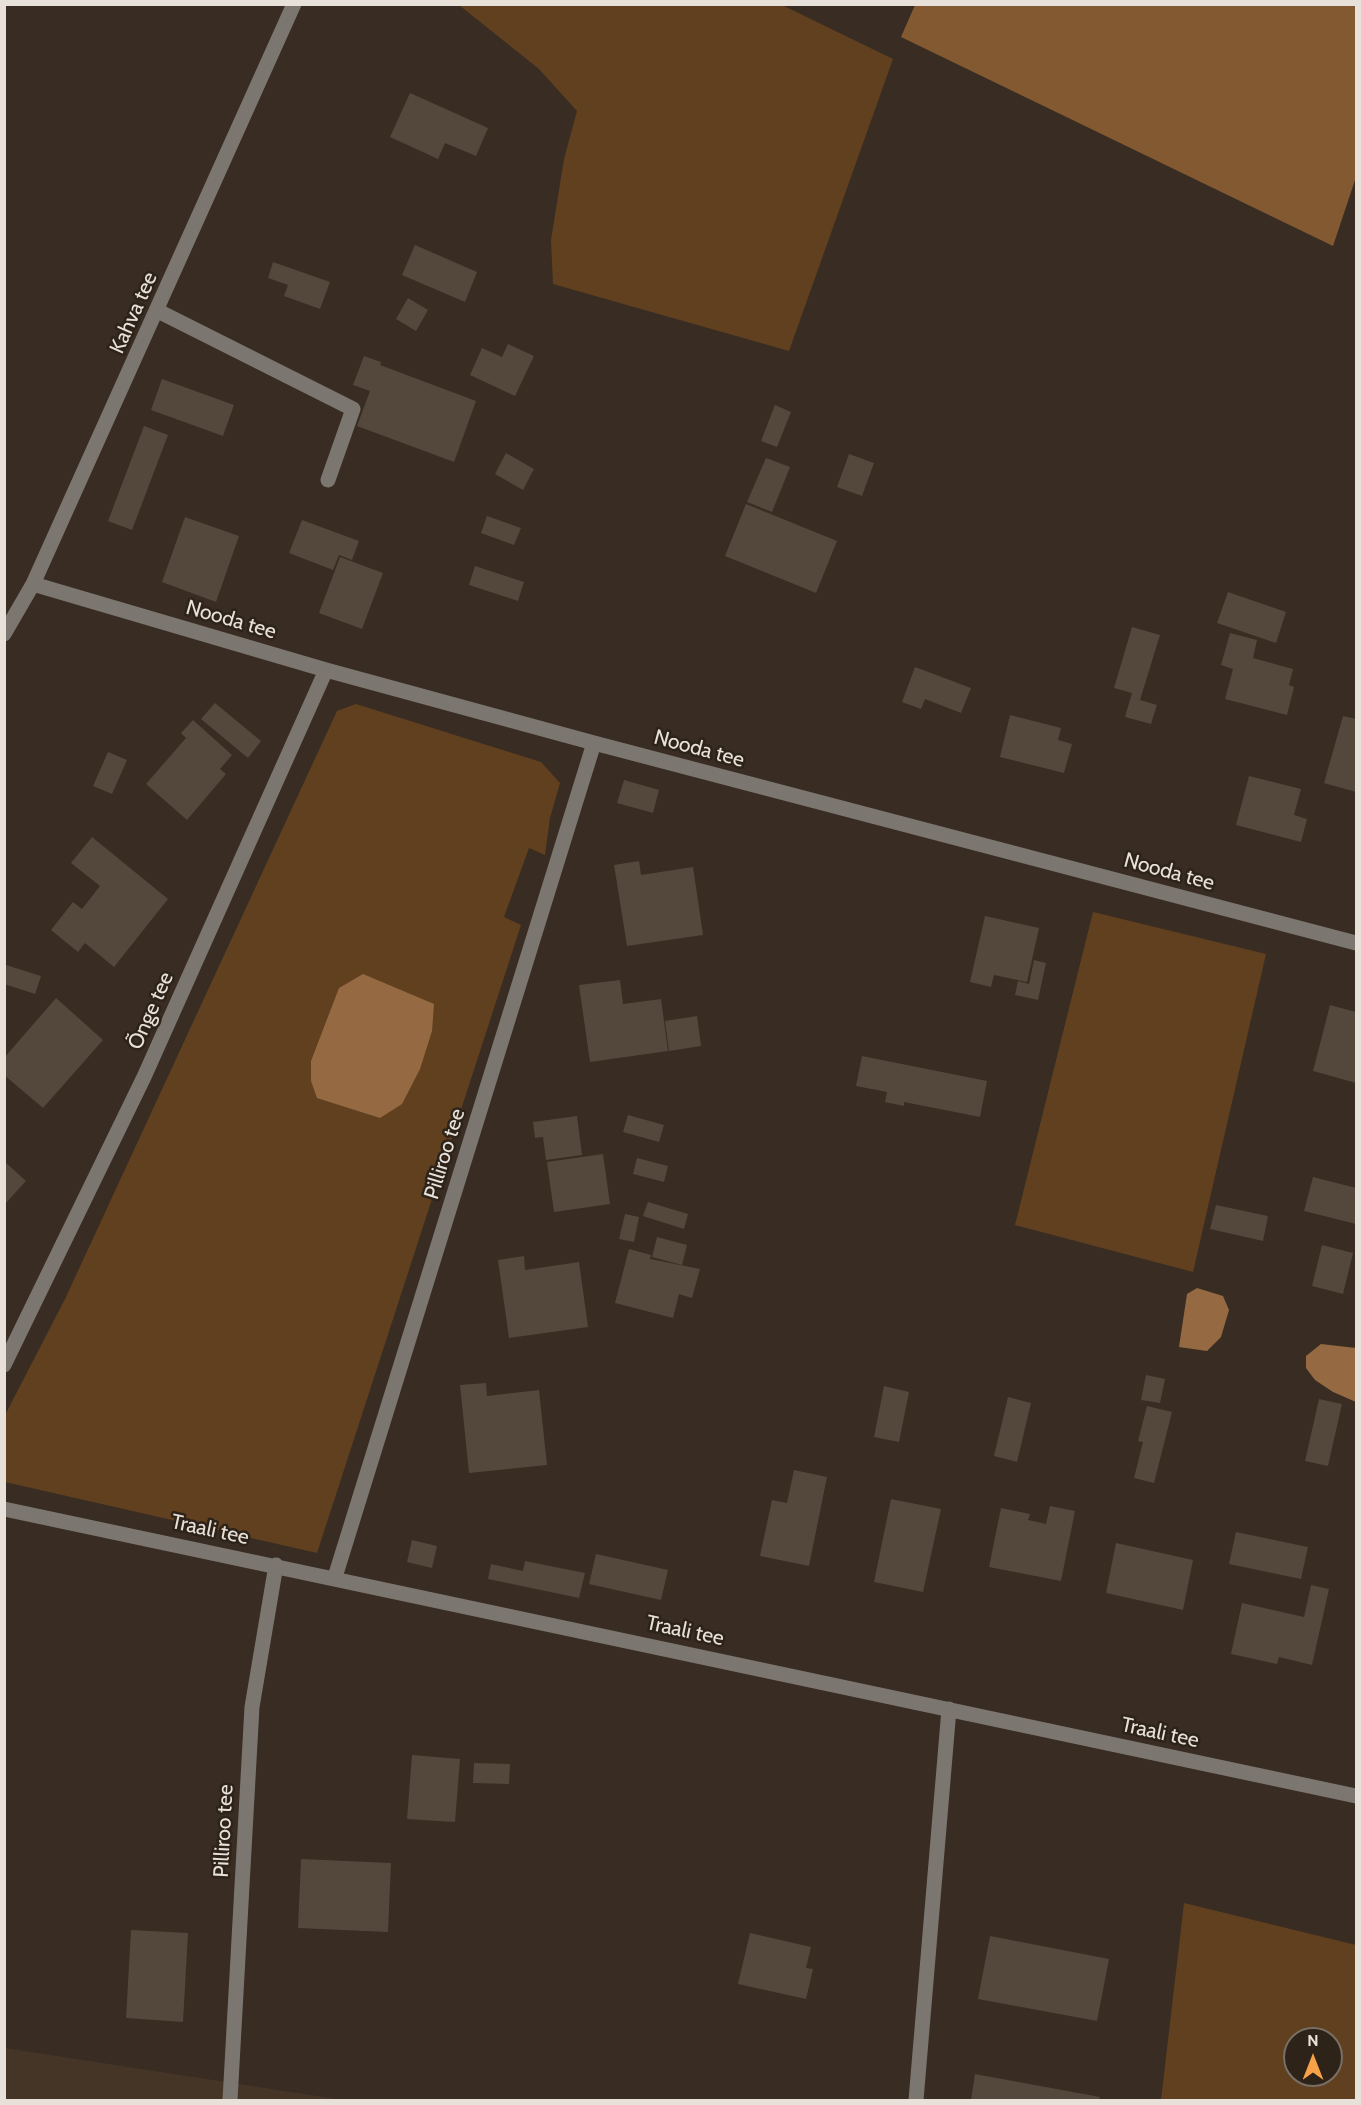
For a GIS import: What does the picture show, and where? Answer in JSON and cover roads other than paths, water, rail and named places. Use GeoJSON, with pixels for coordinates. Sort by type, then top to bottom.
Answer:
{"type":"FeatureCollection","features":[{"type":"Feature","properties":{"kind":"street","name":"Kahva tee"},"geometry":{"type":"LineString","coordinates":[[4,634],[33,584],[158,311],[294,4]]}},
{"type":"Feature","properties":{"kind":"street"},"geometry":{"type":"LineString","coordinates":[[158,311],[353,409],[328,480]]}},
{"type":"Feature","properties":{"kind":"street","name":"Nooda tee"},"geometry":{"type":"LineString","coordinates":[[33,584],[326,670],[594,743],[1356,943]]}},
{"type":"Feature","properties":{"kind":"street","name":"Õnge tee"},"geometry":{"type":"LineString","coordinates":[[4,1365],[144,1077],[326,670]]}},
{"type":"Feature","properties":{"kind":"street","name":"Pilliroo tee"},"geometry":{"type":"LineString","coordinates":[[335,1577],[594,743]]}},
{"type":"Feature","properties":{"kind":"street","name":"Traali tee"},"geometry":{"type":"LineString","coordinates":[[4,1509],[335,1577],[1356,1796]]}},
{"type":"Feature","properties":{"kind":"street","name":"Pilliroo tee"},"geometry":{"type":"LineString","coordinates":[[230,2100],[252,1707],[276,1565]]}},
{"type":"Feature","properties":{"kind":"street"},"geometry":{"type":"LineString","coordinates":[[916,2100],[949,1709]]}}]}
